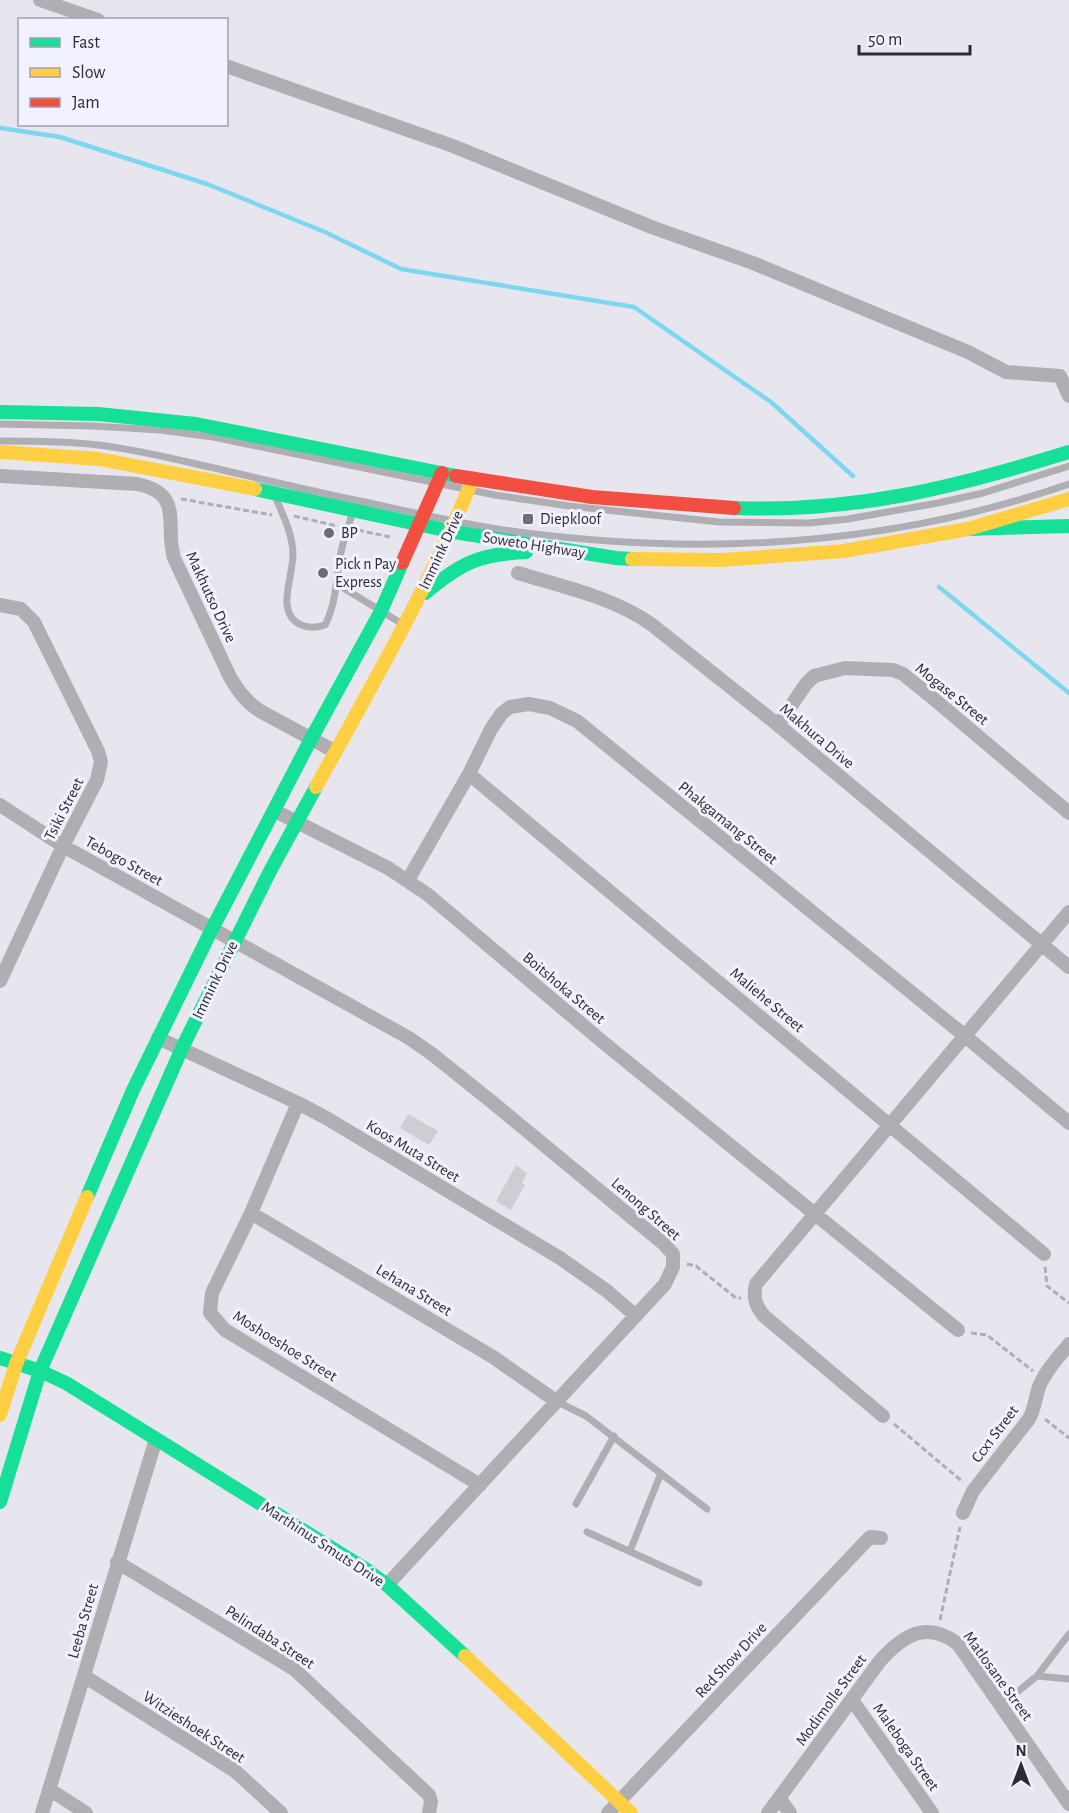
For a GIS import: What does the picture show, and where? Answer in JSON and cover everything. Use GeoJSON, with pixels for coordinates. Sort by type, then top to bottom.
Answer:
{"type":"FeatureCollection","features":[{"type":"Feature","properties":{"kind":"main road"},"geometry":{"type":"LineString","coordinates":[[0,412],[129,417],[194,424],[470,484],[635,502],[764,510],[814,508],[893,498],[964,483],[1069,452]]}},
{"type":"Feature","properties":{"kind":"main road","name":"Soweto Highway"},"geometry":{"type":"LineString","coordinates":[[0,452],[99,459],[354,509],[422,519],[573,552],[616,558],[677,560],[757,558],[844,551],[968,529],[1069,499]]}},
{"type":"Feature","properties":{"kind":"main road","name":"Immink Drive"},"geometry":{"type":"LineString","coordinates":[[0,1415],[16,1364],[133,1090],[212,929],[381,611],[439,478]]}},
{"type":"Feature","properties":{"kind":"main road","name":"Immink Drive"},"geometry":{"type":"LineString","coordinates":[[0,1502],[40,1371],[182,1048],[234,940],[334,751],[420,597],[454,526],[470,484]]}},
{"type":"Feature","properties":{"kind":"main road"},"geometry":{"type":"LineString","coordinates":[[968,529],[1069,526]]}},
{"type":"Feature","properties":{"kind":"main road"},"geometry":{"type":"LineString","coordinates":[[420,597],[462,564],[476,558],[506,552],[573,552]]}},
{"type":"Feature","properties":{"kind":"main road","name":"Marthinus Smuts Drive"},"geometry":{"type":"LineString","coordinates":[[0,1359],[40,1371],[66,1383],[337,1551],[387,1585],[631,1813]]}},
{"type":"Feature","properties":{"kind":"street"},"geometry":{"type":"LineString","coordinates":[[40,0],[92,18]]}},
{"type":"Feature","properties":{"kind":"street"},"geometry":{"type":"LineString","coordinates":[[228,67],[453,146],[654,228],[753,263],[968,352],[1006,372],[1060,376],[1069,396]]}},
{"type":"Feature","properties":{"kind":"street"},"geometry":{"type":"LineString","coordinates":[[0,476],[137,484],[153,488],[165,497]]}},
{"type":"Feature","properties":{"kind":"street","name":"Makhutso Drive"},"geometry":{"type":"LineString","coordinates":[[165,497],[170,511],[170,541],[174,558],[239,693],[250,704],[334,751]]}},
{"type":"Feature","properties":{"kind":"street","name":"Makhura Drive"},"geometry":{"type":"LineString","coordinates":[[518,573],[593,596],[635,613],[778,725],[1069,967]]}},
{"type":"Feature","properties":{"kind":"street","name":"Tsiki Street"},"geometry":{"type":"LineString","coordinates":[[0,605],[21,609],[34,622],[98,751],[100,762],[97,780],[63,846],[0,981]]}},
{"type":"Feature","properties":{"kind":"street","name":"Mogase Street"},"geometry":{"type":"LineString","coordinates":[[778,725],[814,676],[844,668],[893,670],[927,694],[1069,813]]}},
{"type":"Feature","properties":{"kind":"street","name":"Phakgamang Street"},"geometry":{"type":"LineString","coordinates":[[408,879],[502,713],[510,707],[529,704],[565,714],[577,721],[1069,1123]]}},
{"type":"Feature","properties":{"kind":"street","name":"Maliehe Street"},"geometry":{"type":"LineString","coordinates":[[469,774],[1044,1254]]}},
{"type":"Feature","properties":{"kind":"street","name":"Tebogo Street"},"geometry":{"type":"LineString","coordinates":[[0,805],[63,846],[234,940]]}},
{"type":"Feature","properties":{"kind":"street","name":"Boitshoka Street"},"geometry":{"type":"LineString","coordinates":[[275,811],[408,879],[604,1043],[958,1330]]}},
{"type":"Feature","properties":{"kind":"street"},"geometry":{"type":"LineString","coordinates":[[883,1416],[764,1316],[754,1299],[756,1284],[1069,912]]}},
{"type":"Feature","properties":{"kind":"street","name":"Lenong Street"},"geometry":{"type":"LineString","coordinates":[[234,940],[409,1038],[432,1054],[664,1244],[673,1254],[674,1261],[665,1284],[387,1585]]}},
{"type":"Feature","properties":{"kind":"street","name":"Koos Muta Street"},"geometry":{"type":"LineString","coordinates":[[158,1038],[328,1119],[560,1258],[607,1291],[636,1316]]}},
{"type":"Feature","properties":{"kind":"street","name":"Moshoeshoe Street"},"geometry":{"type":"LineString","coordinates":[[298,1103],[251,1213],[212,1293],[210,1313],[225,1330],[480,1485]]}},
{"type":"Feature","properties":{"kind":"street","name":"Lehana Street"},"geometry":{"type":"LineString","coordinates":[[251,1213],[483,1351],[556,1401]]}},
{"type":"Feature","properties":{"kind":"street","name":"Ccx1 Street"},"geometry":{"type":"LineString","coordinates":[[963,1513],[973,1491],[1034,1411],[1043,1379],[1069,1344]]}},
{"type":"Feature","properties":{"kind":"street","name":"Leeba Street"},"geometry":{"type":"LineString","coordinates":[[42,1813],[156,1439]]}},
{"type":"Feature","properties":{"kind":"street","name":"Red Show Drive"},"geometry":{"type":"LineString","coordinates":[[608,1813],[870,1537],[881,1538]]}},
{"type":"Feature","properties":{"kind":"street","name":"Pelindaba Street"},"geometry":{"type":"LineString","coordinates":[[117,1562],[294,1669],[429,1795],[431,1802],[429,1813]]}},
{"type":"Feature","properties":{"kind":"street","name":"Modimolle Street"},"geometry":{"type":"LineString","coordinates":[[768,1813],[880,1661],[900,1641],[922,1632],[937,1632]]}},
{"type":"Feature","properties":{"kind":"street","name":"Matlosane Street"},"geometry":{"type":"LineString","coordinates":[[937,1632],[948,1636],[958,1644],[1069,1804]]}},
{"type":"Feature","properties":{"kind":"street","name":"Witzieshoek Street"},"geometry":{"type":"LineString","coordinates":[[84,1676],[236,1771],[281,1813]]}},
{"type":"Feature","properties":{"kind":"street","name":"Maleboga Street"},"geometry":{"type":"LineString","coordinates":[[852,1700],[932,1813]]}},
{"type":"Feature","properties":{"kind":"street"},"geometry":{"type":"LineString","coordinates":[[49,1789],[86,1813]]}},
{"type":"Feature","properties":{"kind":"street"},"geometry":{"type":"LineString","coordinates":[[779,1798],[790,1813]]}},
{"type":"Feature","properties":{"kind":"lane"},"geometry":{"type":"LineString","coordinates":[[0,424],[160,430],[213,437],[439,478]]}},
{"type":"Feature","properties":{"kind":"lane","name":"Soweto Highway"},"geometry":{"type":"LineString","coordinates":[[0,441],[100,445],[178,460],[422,519]]}},
{"type":"Feature","properties":{"kind":"lane"},"geometry":{"type":"LineString","coordinates":[[470,484],[569,507],[697,520],[809,523],[848,519],[938,503],[1069,466]]}},
{"type":"Feature","properties":{"kind":"lane","name":"Soweto Highway"},"geometry":{"type":"LineString","coordinates":[[454,526],[600,541],[668,545],[767,543],[900,529],[962,516],[1069,484]]}},
{"type":"Feature","properties":{"kind":"lane"},"geometry":{"type":"LineString","coordinates":[[273,492],[291,536],[293,554],[287,605],[291,616],[299,626],[316,628],[325,625],[329,617],[337,585],[341,552],[354,509]]}},
{"type":"Feature","properties":{"kind":"lane"},"geometry":{"type":"LineString","coordinates":[[337,585],[404,625]]}},
{"type":"Feature","properties":{"kind":"lane"},"geometry":{"type":"LineString","coordinates":[[556,1401],[586,1416],[706,1509]]}},
{"type":"Feature","properties":{"kind":"lane"},"geometry":{"type":"LineString","coordinates":[[576,1504],[614,1437]]}},
{"type":"Feature","properties":{"kind":"lane"},"geometry":{"type":"LineString","coordinates":[[630,1551],[661,1473]]}},
{"type":"Feature","properties":{"kind":"lane"},"geometry":{"type":"LineString","coordinates":[[587,1532],[699,1583]]}},
{"type":"Feature","properties":{"kind":"lane"},"geometry":{"type":"LineString","coordinates":[[1001,1705],[1037,1676],[1069,1634]]}},
{"type":"Feature","properties":{"kind":"lane"},"geometry":{"type":"LineString","coordinates":[[1037,1676],[1069,1679]]}},
{"type":"Feature","properties":{"kind":"path"},"geometry":{"type":"LineString","coordinates":[[165,497],[301,517],[390,537]]}},
{"type":"Feature","properties":{"kind":"path"},"geometry":{"type":"LineString","coordinates":[[1044,1254],[1047,1286],[1069,1303]]}},
{"type":"Feature","properties":{"kind":"path"},"geometry":{"type":"LineString","coordinates":[[674,1261],[696,1266],[736,1298],[754,1299]]}},
{"type":"Feature","properties":{"kind":"path"},"geometry":{"type":"LineString","coordinates":[[958,1330],[987,1335],[1043,1379]]}},
{"type":"Feature","properties":{"kind":"path"},"geometry":{"type":"LineString","coordinates":[[1034,1411],[1069,1438]]}},
{"type":"Feature","properties":{"kind":"path"},"geometry":{"type":"LineString","coordinates":[[883,1416],[973,1491]]}},
{"type":"Feature","properties":{"kind":"path"},"geometry":{"type":"LineString","coordinates":[[937,1632],[963,1513]]}},
{"type":"Feature","properties":{"kind":"building"},"geometry":{"type":"Polygon","coordinates":[[[408,1114],[438,1131],[429,1145],[400,1128],[408,1114]]]}},
{"type":"Feature","properties":{"kind":"building"},"geometry":{"type":"Polygon","coordinates":[[[516,1165],[527,1173],[522,1183],[525,1185],[511,1210],[496,1201],[516,1165]]]}},
{"type":"Feature","properties":{"kind":"waterway"},"geometry":{"type":"LineString","coordinates":[[0,128],[60,137],[207,184],[325,232],[401,269],[634,307],[771,402],[853,476]]}},
{"type":"Feature","properties":{"kind":"waterway"},"geometry":{"type":"LineString","coordinates":[[939,587],[1069,693]]}},
{"type":"Feature","properties":{"kind":"traffic: fast"},"geometry":{"type":"LineString","coordinates":[[0,412],[98,414],[196,424],[456,476]]}},
{"type":"Feature","properties":{"kind":"traffic: fast"},"geometry":{"type":"LineString","coordinates":[[734,508],[778,508],[863,502],[945,486],[1069,452]]}},
{"type":"Feature","properties":{"kind":"traffic: fast"},"geometry":{"type":"LineString","coordinates":[[255,489],[454,532],[632,559]]}},
{"type":"Feature","properties":{"kind":"traffic: fast"},"geometry":{"type":"LineString","coordinates":[[968,529],[1069,526]]}},
{"type":"Feature","properties":{"kind":"traffic: fast"},"geometry":{"type":"LineString","coordinates":[[425,593],[449,574],[471,562],[495,555],[526,552]]}},
{"type":"Feature","properties":{"kind":"traffic: fast"},"geometry":{"type":"LineString","coordinates":[[87,1197],[133,1090],[212,929],[381,611],[402,563]]}},
{"type":"Feature","properties":{"kind":"traffic: fast"},"geometry":{"type":"LineString","coordinates":[[0,1502],[40,1371],[182,1048],[269,873],[316,787]]}},
{"type":"Feature","properties":{"kind":"traffic: fast"},"geometry":{"type":"LineString","coordinates":[[0,1358],[40,1371],[66,1383],[367,1570],[387,1585],[465,1656]]}},
{"type":"Feature","properties":{"kind":"traffic: slow"},"geometry":{"type":"LineString","coordinates":[[0,452],[99,459],[255,489]]}},
{"type":"Feature","properties":{"kind":"traffic: slow"},"geometry":{"type":"LineString","coordinates":[[316,787],[419,596],[473,478]]}},
{"type":"Feature","properties":{"kind":"traffic: slow"},"geometry":{"type":"LineString","coordinates":[[632,559],[722,560],[844,551],[968,529],[1069,499]]}},
{"type":"Feature","properties":{"kind":"traffic: slow"},"geometry":{"type":"LineString","coordinates":[[0,1415],[16,1364],[87,1197]]}},
{"type":"Feature","properties":{"kind":"traffic: slow"},"geometry":{"type":"LineString","coordinates":[[465,1656],[631,1813]]}},
{"type":"Feature","properties":{"kind":"traffic: jam"},"geometry":{"type":"LineString","coordinates":[[402,563],[442,473]]}},
{"type":"Feature","properties":{"kind":"traffic: jam"},"geometry":{"type":"LineString","coordinates":[[456,476],[592,497],[734,508]]}},
{"type":"Feature","properties":{"kind":"place","name":"Diepkloof"},"geometry":{"type":"Point","coordinates":[528,519]}},
{"type":"Feature","properties":{"kind":"place","name":"BP"},"geometry":{"type":"Point","coordinates":[329,533]}},
{"type":"Feature","properties":{"kind":"place","name":"Pick n Pay Express"},"geometry":{"type":"Point","coordinates":[323,573]}}]}
